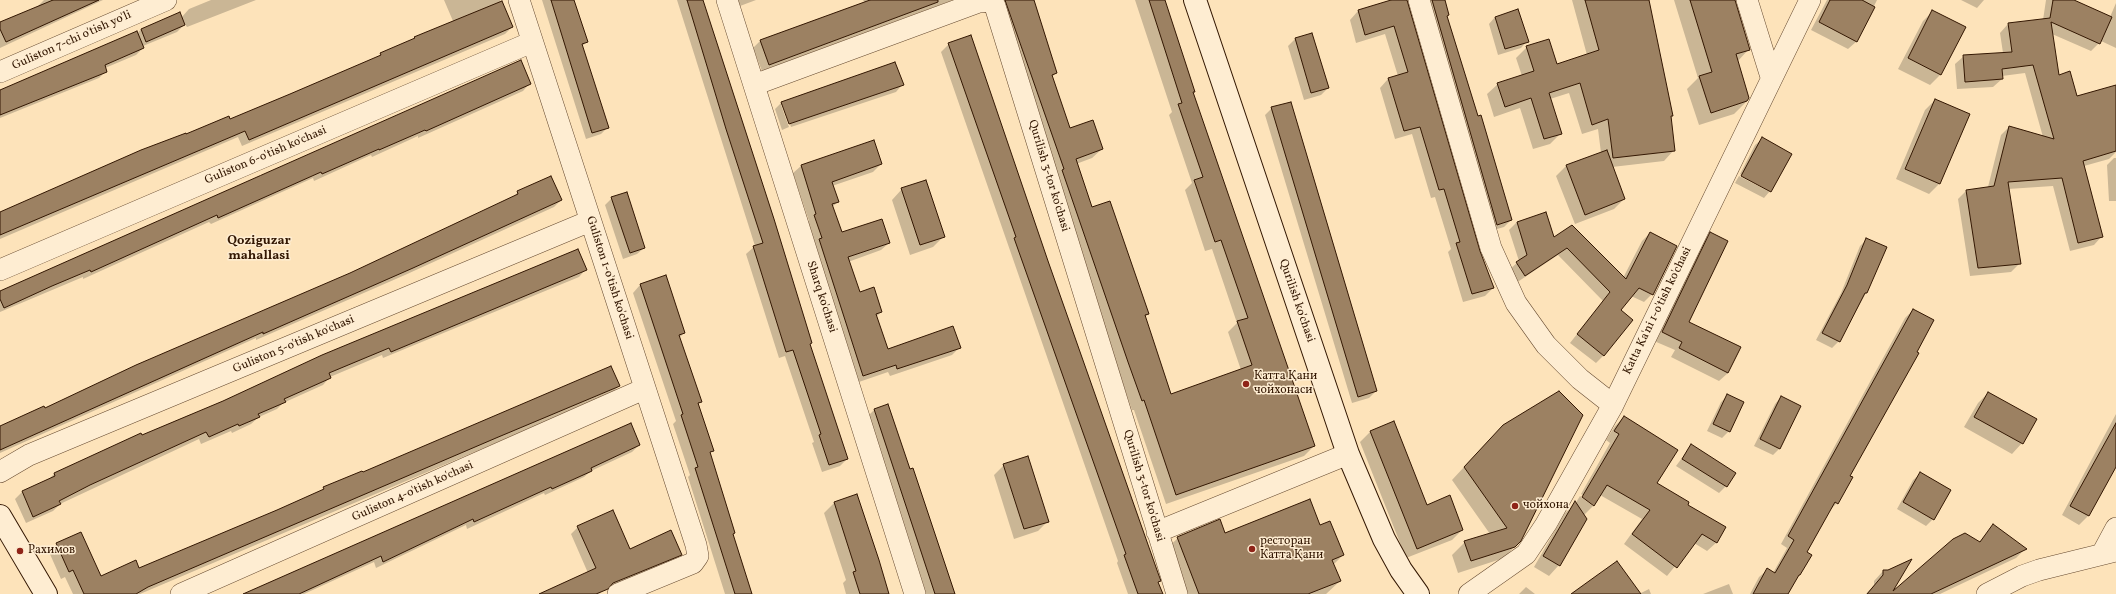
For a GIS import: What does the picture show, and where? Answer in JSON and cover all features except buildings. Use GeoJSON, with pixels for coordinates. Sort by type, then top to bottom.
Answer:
{"type":"FeatureCollection","features":[{"type":"Feature","properties":{"kind":"street","name":"Guliston 7-chi o'tish yo'li"},"geometry":{"type":"LineString","coordinates":[[0,72],[166,0]]}},
{"type":"Feature","properties":{"kind":"street","name":"Guliston 1-o'tish ko'chasi"},"geometry":{"type":"LineString","coordinates":[[519,0],[644,389],[696,545],[698,556],[694,563],[642,589]]}},
{"type":"Feature","properties":{"kind":"street","name":"Sharq ko'chasi"},"geometry":{"type":"LineString","coordinates":[[727,0],[914,594]]}},
{"type":"Feature","properties":{"kind":"street","name":"Qurilish ko'chasi"},"geometry":{"type":"LineString","coordinates":[[1195,0],[1348,454],[1384,539],[1401,570],[1418,594]]}},
{"type":"Feature","properties":{"kind":"street"},"geometry":{"type":"LineString","coordinates":[[1419,0],[1491,248],[1516,303],[1546,345],[1580,379],[1613,404]]}},
{"type":"Feature","properties":{"kind":"street"},"geometry":{"type":"LineString","coordinates":[[1747,0],[1771,77]]}},
{"type":"Feature","properties":{"kind":"street","name":"Katta Ka'ni 1-o'tish ko'chasi"},"geometry":{"type":"LineString","coordinates":[[1469,594],[1526,554],[1546,524],[1613,404],[1771,77],[1810,0]]}},
{"type":"Feature","properties":{"kind":"street","name":"Qurilish 3-tor ko'chasi"},"geometry":{"type":"LineString","coordinates":[[754,85],[979,2],[991,1],[995,6],[1177,594]]}},
{"type":"Feature","properties":{"kind":"street","name":"Guliston 6-o'tish ko'chasi"},"geometry":{"type":"LineString","coordinates":[[0,270],[532,42]]}},
{"type":"Feature","properties":{"kind":"street","name":"Guliston 5-o'tish ko'chasi"},"geometry":{"type":"LineString","coordinates":[[0,472],[29,455],[590,221]]}},
{"type":"Feature","properties":{"kind":"street","name":"Guliston 4-o'tish ko'chasi"},"geometry":{"type":"LineString","coordinates":[[181,594],[644,389]]}},
{"type":"Feature","properties":{"kind":"street"},"geometry":{"type":"LineString","coordinates":[[1157,532],[1348,454]]}},
{"type":"Feature","properties":{"kind":"street"},"geometry":{"type":"LineString","coordinates":[[0,516],[46,594]]}},
{"type":"Feature","properties":{"kind":"street"},"geometry":{"type":"LineString","coordinates":[[1987,594],[2022,576],[2039,570],[2109,552],[2116,528]]}},
{"type":"Feature","properties":{"kind":"street"},"geometry":{"type":"LineString","coordinates":[[618,594],[642,589]]}},
{"type":"Feature","properties":{"kind":"place","name":"Катта Қани чойхонаси"},"geometry":{"type":"Point","coordinates":[1246,384]}},
{"type":"Feature","properties":{"kind":"place","name":"чойхона"},"geometry":{"type":"Point","coordinates":[1515,506]}},
{"type":"Feature","properties":{"kind":"place","name":"ресторан Катта Қани"},"geometry":{"type":"Point","coordinates":[1252,549]}},
{"type":"Feature","properties":{"kind":"place","name":"Рахимов"},"geometry":{"type":"Point","coordinates":[20,551]}},
{"type":"Feature","properties":{"kind":"district","name":"Qoziguzar mahallasi"},"geometry":{"type":"Point","coordinates":[259,250]}}]}
